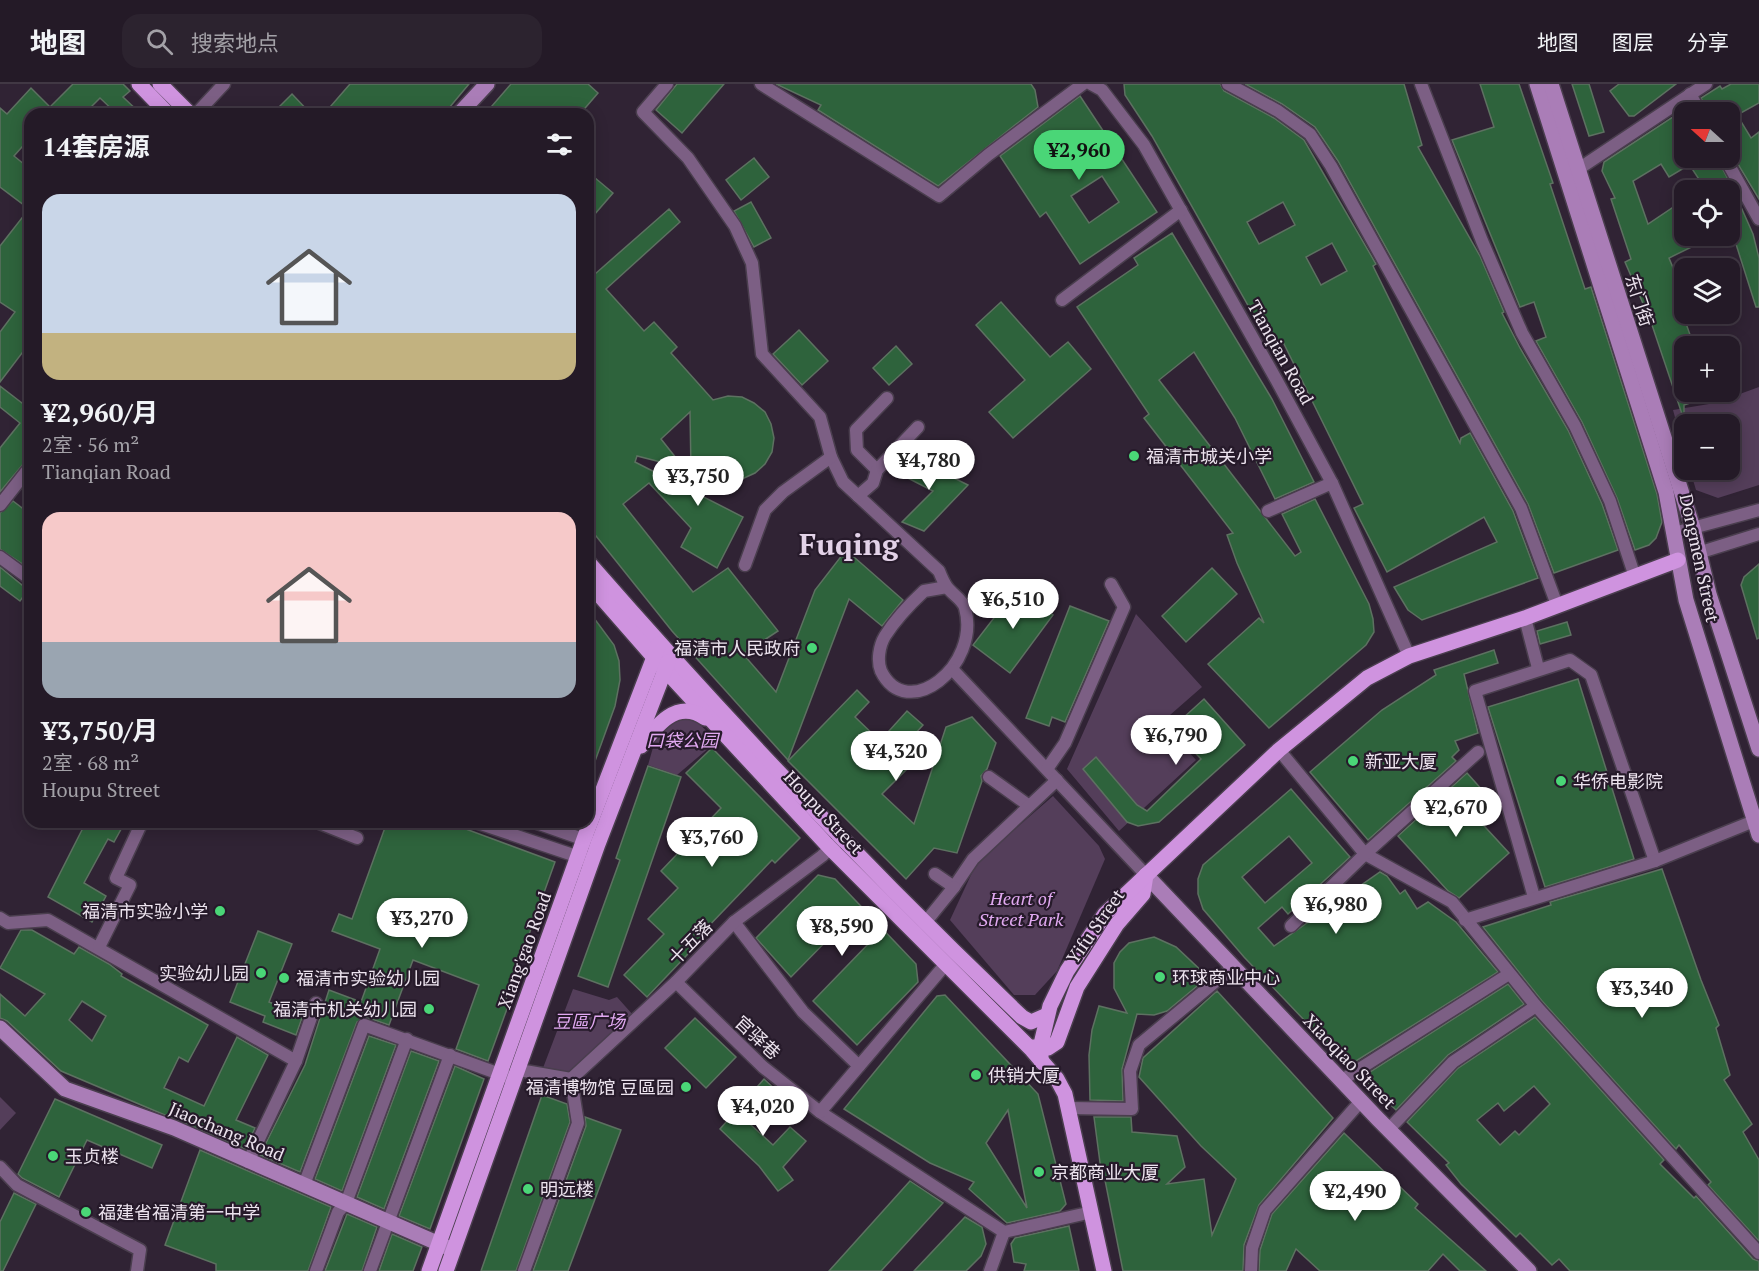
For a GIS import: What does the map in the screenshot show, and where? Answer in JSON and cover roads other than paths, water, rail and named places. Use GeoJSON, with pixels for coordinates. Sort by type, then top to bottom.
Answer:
{"type":"FeatureCollection","features":[{"type":"Feature","properties":{"kind":"main road"},"geometry":{"type":"LineString","coordinates":[[139,84],[162,108]]}},
{"type":"Feature","properties":{"kind":"main road"},"geometry":{"type":"LineString","coordinates":[[160,84],[184,108]]}},
{"type":"Feature","properties":{"kind":"main road"},"geometry":{"type":"LineString","coordinates":[[1146,875],[1279,750],[1367,678],[1409,656],[1525,618],[1678,560]]}},
{"type":"Feature","properties":{"kind":"main road","name":"Houpu Street"},"geometry":{"type":"LineString","coordinates":[[594,570],[720,729],[836,843],[1022,1017],[1031,1022],[1047,1015]]}},
{"type":"Feature","properties":{"kind":"main road","name":"Houpu Street"},"geometry":{"type":"LineString","coordinates":[[594,588],[657,651]]}},
{"type":"Feature","properties":{"kind":"main road","name":"Xiang'gao Road"},"geometry":{"type":"LineString","coordinates":[[429,1271],[500,1074],[585,859],[657,651]]}},
{"type":"Feature","properties":{"kind":"main road","name":"Houpu Street"},"geometry":{"type":"LineString","coordinates":[[668,664],[836,843],[945,965],[1036,1051]]}},
{"type":"Feature","properties":{"kind":"main road","name":"Xiang'gao Road"},"geometry":{"type":"LineString","coordinates":[[591,842],[628,763],[668,664]]}},
{"type":"Feature","properties":{"kind":"main road"},"geometry":{"type":"LineString","coordinates":[[628,763],[659,722],[672,713],[687,711],[700,714],[720,729]]}},
{"type":"Feature","properties":{"kind":"main road","name":"Xiang'gao Road"},"geometry":{"type":"LineString","coordinates":[[446,1271],[518,1075],[585,859]]}},
{"type":"Feature","properties":{"kind":"main road","name":"Yifu Street"},"geometry":{"type":"LineString","coordinates":[[1036,1051],[1047,1015],[1067,971],[1084,943],[1105,914],[1146,875]]}},
{"type":"Feature","properties":{"kind":"main road","name":"Yifu Street"},"geometry":{"type":"LineString","coordinates":[[1036,1051],[1058,1042],[1077,987],[1117,924],[1143,894],[1146,875]]}},
{"type":"Feature","properties":{"kind":"main road"},"geometry":{"type":"LineString","coordinates":[[1036,1051],[1057,1079],[1070,1108],[1104,1271]]}},
{"type":"Feature","properties":{"kind":"street"},"geometry":{"type":"LineString","coordinates":[[202,108],[224,84]]}},
{"type":"Feature","properties":{"kind":"street"},"geometry":{"type":"LineString","coordinates":[[465,108],[487,84]]}},
{"type":"Feature","properties":{"kind":"street"},"geometry":{"type":"LineString","coordinates":[[667,84],[643,112],[688,158],[735,226],[752,262],[762,354],[820,417],[831,457],[843,482],[939,571],[947,587],[964,605],[968,628],[961,656],[953,670],[937,684],[918,691],[907,691],[886,681],[880,667],[879,654],[884,637],[911,603],[924,591],[947,587]]}},
{"type":"Feature","properties":{"kind":"street"},"geometry":{"type":"LineString","coordinates":[[761,84],[939,196],[988,154],[1083,84]]}},
{"type":"Feature","properties":{"kind":"street","name":"Tianqian Road"},"geometry":{"type":"LineString","coordinates":[[1090,84],[1102,90],[1144,145],[1181,210],[1332,483],[1409,656]]}},
{"type":"Feature","properties":{"kind":"street"},"geometry":{"type":"LineString","coordinates":[[1228,84],[1278,111],[1310,134],[1332,166],[1521,508],[1557,605]]}},
{"type":"Feature","properties":{"kind":"street"},"geometry":{"type":"LineString","coordinates":[[1422,84],[1482,241],[1522,333],[1575,426],[1610,501],[1635,577]]}},
{"type":"Feature","properties":{"kind":"street","name":"Dongmen Street"},"geometry":{"type":"LineString","coordinates":[[1537,84],[1572,173],[1666,492],[1686,600],[1757,828]]}},
{"type":"Feature","properties":{"kind":"street","name":"东门街"},"geometry":{"type":"LineString","coordinates":[[1551,84],[1572,173],[1693,528]]}},
{"type":"Feature","properties":{"kind":"street"},"geometry":{"type":"LineString","coordinates":[[1572,173],[1706,84]]}},
{"type":"Feature","properties":{"kind":"street"},"geometry":{"type":"LineString","coordinates":[[1690,94],[1694,102]]}},
{"type":"Feature","properties":{"kind":"street"},"geometry":{"type":"LineString","coordinates":[[1731,168],[1759,219]]}},
{"type":"Feature","properties":{"kind":"street"},"geometry":{"type":"LineString","coordinates":[[1062,300],[1181,210]]}},
{"type":"Feature","properties":{"kind":"street"},"geometry":{"type":"LineString","coordinates":[[877,470],[857,450],[856,430],[887,398]]}},
{"type":"Feature","properties":{"kind":"street"},"geometry":{"type":"LineString","coordinates":[[858,496],[873,483],[877,470],[918,427]]}},
{"type":"Feature","properties":{"kind":"street"},"geometry":{"type":"LineString","coordinates":[[745,565],[765,510],[783,492],[831,457]]}},
{"type":"Feature","properties":{"kind":"street"},"geometry":{"type":"LineString","coordinates":[[0,505],[24,475]]}},
{"type":"Feature","properties":{"kind":"street"},"geometry":{"type":"LineString","coordinates":[[1268,512],[1332,483]]}},
{"type":"Feature","properties":{"kind":"street"},"geometry":{"type":"LineString","coordinates":[[1674,533],[1759,510]]}},
{"type":"Feature","properties":{"kind":"street","name":"Dongmen Street"},"geometry":{"type":"LineString","coordinates":[[1693,528],[1698,553],[1759,749]]}},
{"type":"Feature","properties":{"kind":"street"},"geometry":{"type":"LineString","coordinates":[[1678,560],[1759,534]]}},
{"type":"Feature","properties":{"kind":"street"},"geometry":{"type":"LineString","coordinates":[[0,557],[24,575]]}},
{"type":"Feature","properties":{"kind":"street"},"geometry":{"type":"LineString","coordinates":[[1047,769],[1065,743],[1124,607],[1111,584]]}},
{"type":"Feature","properties":{"kind":"street"},"geometry":{"type":"LineString","coordinates":[[1525,618],[1538,668]]}},
{"type":"Feature","properties":{"kind":"street"},"geometry":{"type":"LineString","coordinates":[[1534,897],[1474,691],[1538,668],[1570,660],[1591,675],[1655,861]]}},
{"type":"Feature","properties":{"kind":"street"},"geometry":{"type":"LineString","coordinates":[[953,670],[1146,875]]}},
{"type":"Feature","properties":{"kind":"street"},"geometry":{"type":"LineString","coordinates":[[1279,750],[1365,854],[1452,903],[1536,1006],[1759,1253]]}},
{"type":"Feature","properties":{"kind":"street"},"geometry":{"type":"LineString","coordinates":[[1291,926],[1365,854],[1478,752]]}},
{"type":"Feature","properties":{"kind":"street"},"geometry":{"type":"LineString","coordinates":[[990,777],[1028,806]]}},
{"type":"Feature","properties":{"kind":"street"},"geometry":{"type":"LineString","coordinates":[[924,924],[973,859],[1057,780]]}},
{"type":"Feature","properties":{"kind":"street"},"geometry":{"type":"LineString","coordinates":[[99,947],[130,885],[116,878],[139,828]]}},
{"type":"Feature","properties":{"kind":"street"},"geometry":{"type":"LineString","coordinates":[[332,828],[357,838]]}},
{"type":"Feature","properties":{"kind":"street"},"geometry":{"type":"LineString","coordinates":[[493,828],[585,859]]}},
{"type":"Feature","properties":{"kind":"street"},"geometry":{"type":"LineString","coordinates":[[551,828],[591,842]]}},
{"type":"Feature","properties":{"kind":"street"},"geometry":{"type":"LineString","coordinates":[[1465,920],[1757,828]]}},
{"type":"Feature","properties":{"kind":"street","name":"十五落"},"geometry":{"type":"LineString","coordinates":[[571,1079],[676,982],[734,922],[836,843]]}},
{"type":"Feature","properties":{"kind":"street"},"geometry":{"type":"LineString","coordinates":[[935,874],[954,887]]}},
{"type":"Feature","properties":{"kind":"street","name":"Xiaoqiao Street"},"geometry":{"type":"LineString","coordinates":[[1146,875],[1388,1130],[1528,1271]]}},
{"type":"Feature","properties":{"kind":"street"},"geometry":{"type":"LineString","coordinates":[[3,924],[48,920],[296,1061]]}},
{"type":"Feature","properties":{"kind":"street"},"geometry":{"type":"LineString","coordinates":[[734,922],[803,1012],[859,1066]]}},
{"type":"Feature","properties":{"kind":"street"},"geometry":{"type":"LineString","coordinates":[[820,1112],[945,965]]}},
{"type":"Feature","properties":{"kind":"street"},"geometry":{"type":"LineString","coordinates":[[1070,1108],[1132,1109],[1130,1071],[1139,1045],[1233,967]]}},
{"type":"Feature","properties":{"kind":"street"},"geometry":{"type":"LineString","coordinates":[[1342,1080],[1509,974]]}},
{"type":"Feature","properties":{"kind":"street","name":"官驿巷"},"geometry":{"type":"LineString","coordinates":[[676,982],[763,1067],[820,1112],[1004,1232]]}},
{"type":"Feature","properties":{"kind":"street"},"geometry":{"type":"LineString","coordinates":[[248,1162],[296,1061],[316,1003]]}},
{"type":"Feature","properties":{"kind":"street"},"geometry":{"type":"LineString","coordinates":[[1388,1130],[1453,1062],[1536,1006]]}},
{"type":"Feature","properties":{"kind":"street"},"geometry":{"type":"LineString","coordinates":[[304,1185],[364,1025],[500,1074],[571,1079],[578,1123],[524,1271]]}},
{"type":"Feature","properties":{"kind":"street","name":"Jiaochang Road"},"geometry":{"type":"LineString","coordinates":[[0,1028],[65,1089],[174,1128],[454,1251]]}},
{"type":"Feature","properties":{"kind":"street"},"geometry":{"type":"LineString","coordinates":[[316,1271],[338,1212],[346,1203],[407,1039]]}},
{"type":"Feature","properties":{"kind":"street"},"geometry":{"type":"LineString","coordinates":[[370,1271],[450,1055]]}},
{"type":"Feature","properties":{"kind":"street"},"geometry":{"type":"LineString","coordinates":[[1251,1271],[1252,1248],[1265,1210],[1361,1101]]}},
{"type":"Feature","properties":{"kind":"street"},"geometry":{"type":"LineString","coordinates":[[0,1167],[17,1185],[140,1250],[137,1271]]}},
{"type":"Feature","properties":{"kind":"street"},"geometry":{"type":"LineString","coordinates":[[990,1271],[1004,1232],[1092,1212]]}},
{"type":"Feature","properties":{"kind":"place","name":"福清市城关小学"},"geometry":{"type":"Point","coordinates":[1134,456]}},
{"type":"Feature","properties":{"kind":"place","name":"福清市人民政府"},"geometry":{"type":"Point","coordinates":[812,648]}},
{"type":"Feature","properties":{"kind":"place","name":"新亚大厦"},"geometry":{"type":"Point","coordinates":[1353,761]}},
{"type":"Feature","properties":{"kind":"place","name":"华侨电影院"},"geometry":{"type":"Point","coordinates":[1561,781]}},
{"type":"Feature","properties":{"kind":"place","name":"福清市实验小学"},"geometry":{"type":"Point","coordinates":[220,911]}},
{"type":"Feature","properties":{"kind":"place","name":"实验幼儿园"},"geometry":{"type":"Point","coordinates":[261,973]}},
{"type":"Feature","properties":{"kind":"place","name":"环球商业中心"},"geometry":{"type":"Point","coordinates":[1160,977]}},
{"type":"Feature","properties":{"kind":"place","name":"福清市实验幼儿园"},"geometry":{"type":"Point","coordinates":[284,978]}},
{"type":"Feature","properties":{"kind":"place","name":"福清市机关幼儿园"},"geometry":{"type":"Point","coordinates":[429,1009]}},
{"type":"Feature","properties":{"kind":"place","name":"供销大厦"},"geometry":{"type":"Point","coordinates":[976,1075]}},
{"type":"Feature","properties":{"kind":"place","name":"福清博物馆 豆區园"},"geometry":{"type":"Point","coordinates":[686,1087]}},
{"type":"Feature","properties":{"kind":"place","name":"玉贞楼"},"geometry":{"type":"Point","coordinates":[53,1156]}},
{"type":"Feature","properties":{"kind":"place","name":"京都商业大厦"},"geometry":{"type":"Point","coordinates":[1039,1172]}},
{"type":"Feature","properties":{"kind":"place","name":"明远楼"},"geometry":{"type":"Point","coordinates":[528,1189]}},
{"type":"Feature","properties":{"kind":"place","name":"福建省福清第一中学"},"geometry":{"type":"Point","coordinates":[86,1212]}},
{"type":"Feature","properties":{"kind":"district","name":"Fuqing"},"geometry":{"type":"Point","coordinates":[849,544]}},
{"type":"Feature","properties":{"kind":"park label","name":"口袋公园"},"geometry":{"type":"Point","coordinates":[682,740]}},
{"type":"Feature","properties":{"kind":"park label","name":"Heart of Street Park"},"geometry":{"type":"Point","coordinates":[1021,908]}},
{"type":"Feature","properties":{"kind":"park label","name":"豆區广场"},"geometry":{"type":"Point","coordinates":[589,1021]}}]}
